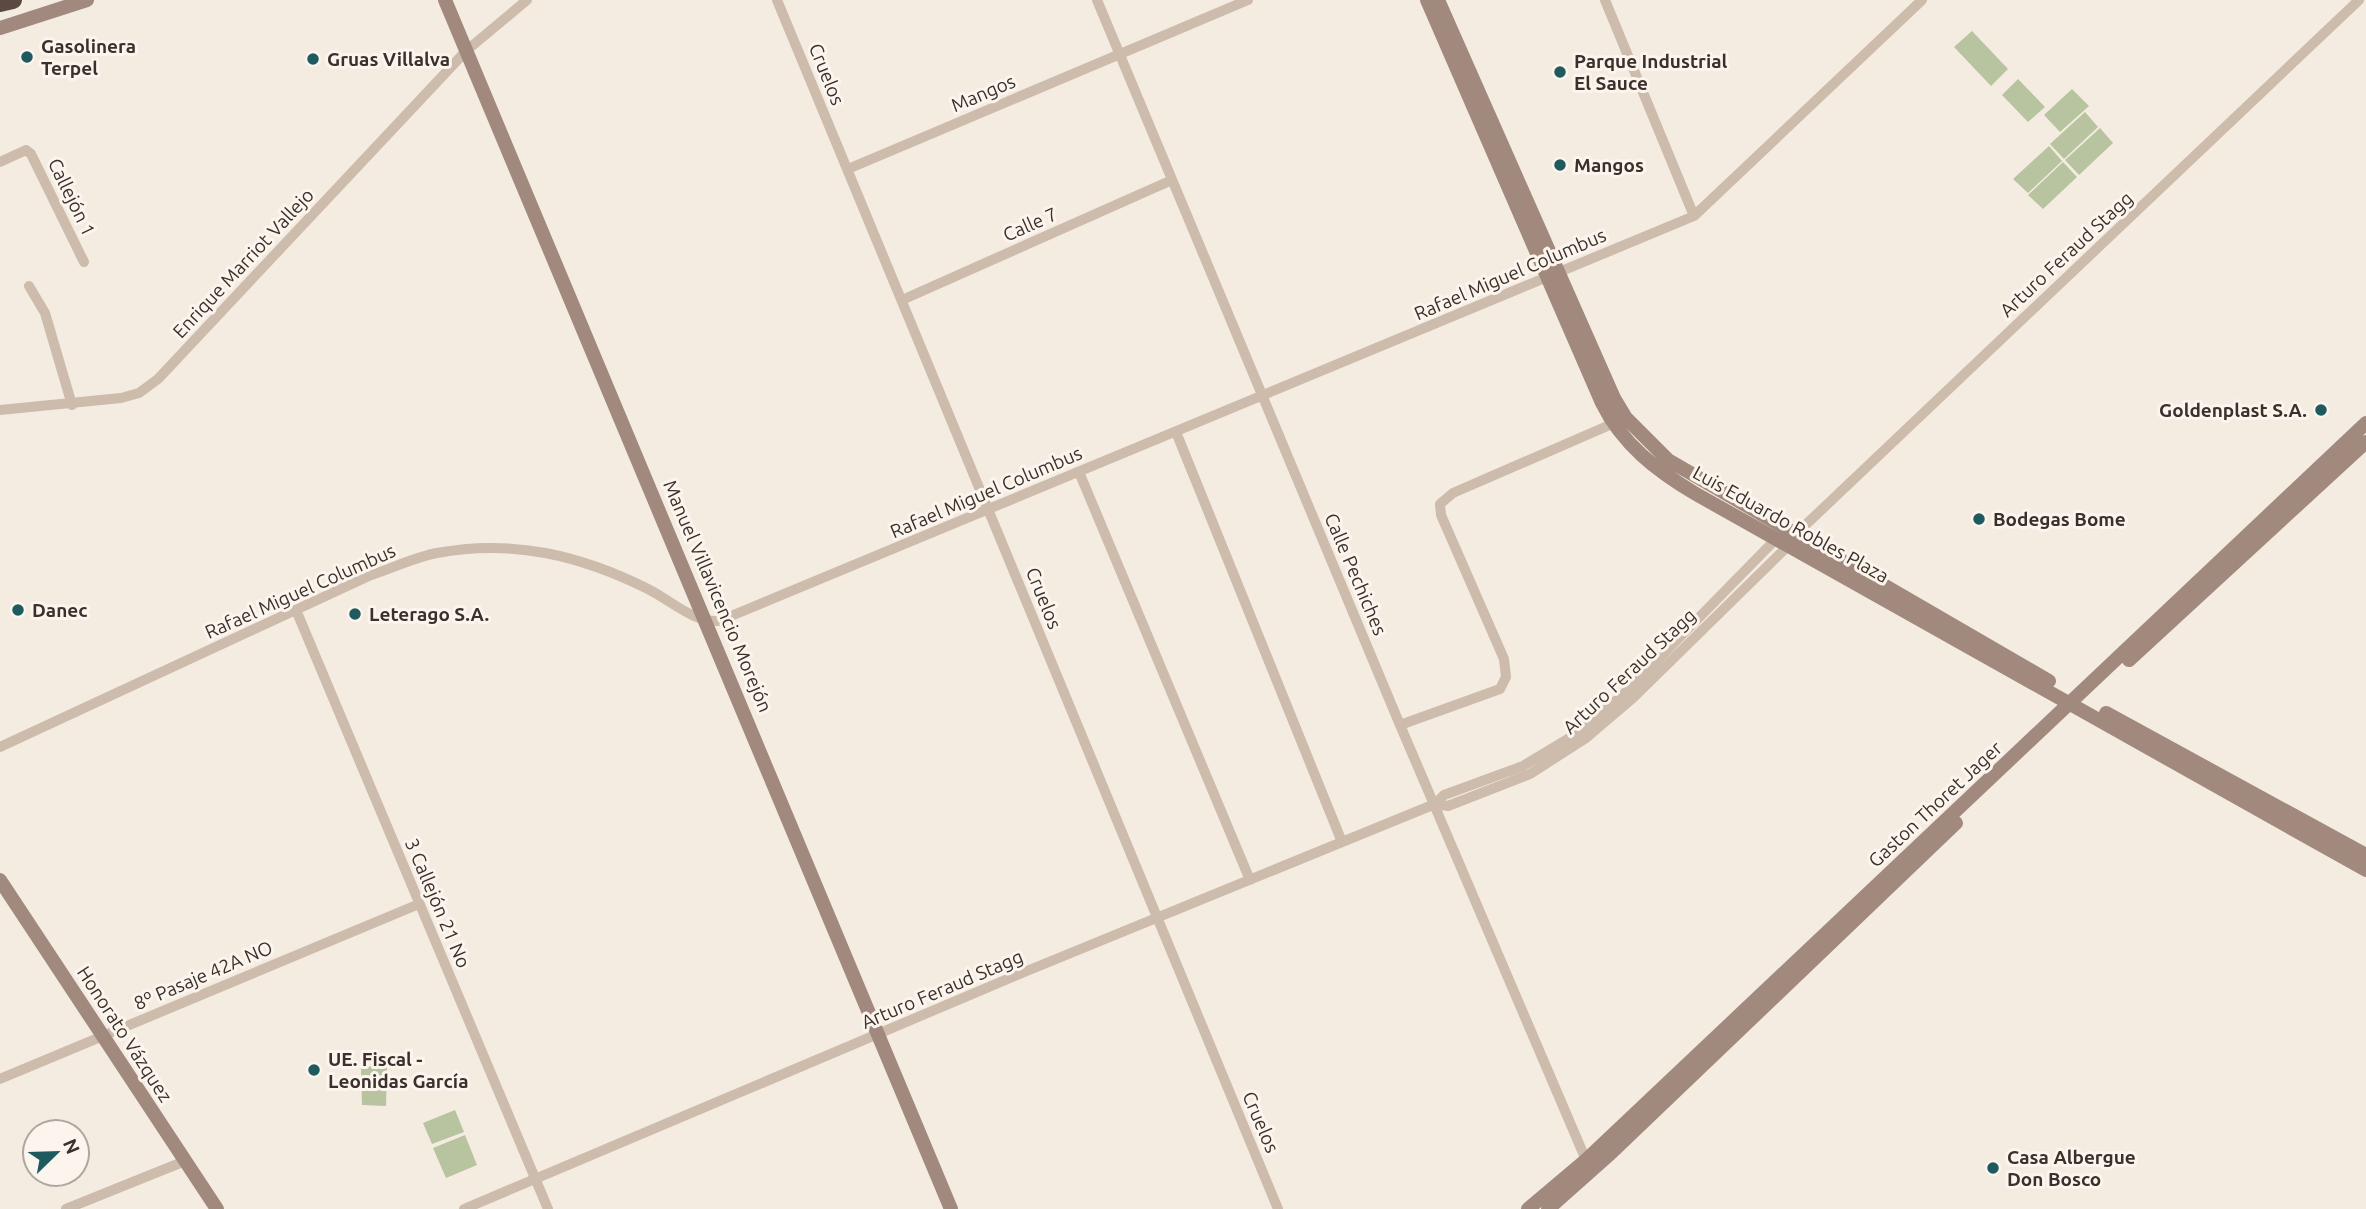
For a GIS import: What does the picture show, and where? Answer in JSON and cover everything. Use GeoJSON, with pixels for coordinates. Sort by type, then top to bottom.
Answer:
{"type":"FeatureCollection","features":[{"type":"Feature","properties":{"kind":"highway"},"geometry":{"type":"LineString","coordinates":[[0,3],[13,0]]}},
{"type":"Feature","properties":{"kind":"street"},"geometry":{"type":"LineString","coordinates":[[0,28],[88,0]]}},
{"type":"Feature","properties":{"kind":"street","name":"Manuel Villavicencio Morejón"},"geometry":{"type":"LineString","coordinates":[[445,0],[951,1209]]}},
{"type":"Feature","properties":{"kind":"street","name":"Enrique Marriot Vallejo"},"geometry":{"type":"LineString","coordinates":[[0,410],[72,405],[139,393],[158,379],[466,51],[527,0]]}},
{"type":"Feature","properties":{"kind":"street","name":"Cruelos"},"geometry":{"type":"LineString","coordinates":[[778,0],[1278,1209]]}},
{"type":"Feature","properties":{"kind":"street","name":"Calle Pechiches"},"geometry":{"type":"LineString","coordinates":[[1097,0],[1400,725],[1586,1160]]}},
{"type":"Feature","properties":{"kind":"street","name":"Mangos"},"geometry":{"type":"LineString","coordinates":[[848,169],[1248,0]]}},
{"type":"Feature","properties":{"kind":"street","name":"Luis Eduardo Robles Plaza"},"geometry":{"type":"LineString","coordinates":[[1427,0],[1551,275],[1626,418],[1668,460],[1788,539]]}},
{"type":"Feature","properties":{"kind":"street","name":"Luis Eduardo Robles Plaza"},"geometry":{"type":"LineString","coordinates":[[1438,0],[1612,424],[1667,477],[1788,539],[2366,870]]}},
{"type":"Feature","properties":{"kind":"street"},"geometry":{"type":"LineString","coordinates":[[1605,0],[1694,216]]}},
{"type":"Feature","properties":{"kind":"street","name":"Rafael Miguel Columbus"},"geometry":{"type":"LineString","coordinates":[[0,747],[371,575],[435,554],[499,546],[571,558],[647,588],[707,622],[719,621],[1694,216],[1922,0]]}},
{"type":"Feature","properties":{"kind":"street","name":"Arturo Feraud Stagg"},"geometry":{"type":"LineString","coordinates":[[464,1209],[878,1034],[1435,804],[1444,794],[1532,761],[1581,731],[1627,691],[2359,0]]}},
{"type":"Feature","properties":{"kind":"street","name":"Callejón 1"},"geometry":{"type":"LineString","coordinates":[[0,162],[26,150],[31,154],[84,262]]}},
{"type":"Feature","properties":{"kind":"street","name":"Calle 7"},"geometry":{"type":"LineString","coordinates":[[902,300],[1172,180]]}},
{"type":"Feature","properties":{"kind":"street"},"geometry":{"type":"LineString","coordinates":[[29,286],[45,313],[72,405]]}},
{"type":"Feature","properties":{"kind":"street","name":"Gaston Thoret Jager"},"geometry":{"type":"LineString","coordinates":[[1548,1209],[1612,1152],[2077,703],[2251,528],[2366,423]]}},
{"type":"Feature","properties":{"kind":"street"},"geometry":{"type":"LineString","coordinates":[[1400,725],[1500,689],[1506,677],[1504,659],[1440,515],[1440,504],[1453,494],[1612,424]]}},
{"type":"Feature","properties":{"kind":"street"},"geometry":{"type":"LineString","coordinates":[[1176,432],[1342,842]]}},
{"type":"Feature","properties":{"kind":"street","name":"Gaston Thoret Jager"},"geometry":{"type":"LineString","coordinates":[[1528,1209],[1586,1160],[2077,703],[2366,442]]}},
{"type":"Feature","properties":{"kind":"street"},"geometry":{"type":"LineString","coordinates":[[1079,472],[1250,880]]}},
{"type":"Feature","properties":{"kind":"street","name":"3 Callejón 21 No"},"geometry":{"type":"LineString","coordinates":[[296,610],[548,1209]]}},
{"type":"Feature","properties":{"kind":"street","name":"Luis Eduardo Robles Plaza"},"geometry":{"type":"LineString","coordinates":[[2077,703],[2366,855]]}},
{"type":"Feature","properties":{"kind":"street","name":"Honorato Vázquez"},"geometry":{"type":"LineString","coordinates":[[0,880],[217,1209]]}},
{"type":"Feature","properties":{"kind":"street","name":"8º Pasaje 42A NO"},"geometry":{"type":"LineString","coordinates":[[0,1079],[419,904]]}},
{"type":"Feature","properties":{"kind":"street"},"geometry":{"type":"LineString","coordinates":[[66,1209],[186,1161]]}},
{"type":"Feature","properties":{"kind":"green space"},"geometry":{"type":"Polygon","coordinates":[[[1972,31],[2008,69],[1991,86],[1954,47],[1972,31]]]}},
{"type":"Feature","properties":{"kind":"green space"},"geometry":{"type":"Polygon","coordinates":[[[2018,79],[2045,107],[2028,122],[2002,95],[2018,79]]]}},
{"type":"Feature","properties":{"kind":"green space"},"geometry":{"type":"Polygon","coordinates":[[[2072,89],[2089,106],[2060,132],[2044,115],[2072,89]]]}},
{"type":"Feature","properties":{"kind":"green space"},"geometry":{"type":"Polygon","coordinates":[[[2085,112],[2098,127],[2064,159],[2050,144],[2085,112]]]}},
{"type":"Feature","properties":{"kind":"green space"},"geometry":{"type":"Polygon","coordinates":[[[2100,128],[2113,143],[2079,175],[2065,160],[2100,128]]]}},
{"type":"Feature","properties":{"kind":"green space"},"geometry":{"type":"Polygon","coordinates":[[[2049,146],[2062,161],[2028,193],[2013,179],[2049,146]]]}},
{"type":"Feature","properties":{"kind":"green space"},"geometry":{"type":"Polygon","coordinates":[[[2063,162],[2077,177],[2043,209],[2028,195],[2063,162]]]}},
{"type":"Feature","properties":{"kind":"green space"},"geometry":{"type":"Polygon","coordinates":[[[361,1066],[387,1067],[386,1106],[362,1105],[361,1066]]]}},
{"type":"Feature","properties":{"kind":"green space"},"geometry":{"type":"Polygon","coordinates":[[[455,1110],[464,1132],[432,1144],[423,1123],[455,1110]]]}},
{"type":"Feature","properties":{"kind":"green space"},"geometry":{"type":"Polygon","coordinates":[[[465,1135],[477,1165],[446,1178],[433,1148],[465,1135]]]}},
{"type":"Feature","properties":{"kind":"place","name":"Gasolinera Terpel"},"geometry":{"type":"Point","coordinates":[27,57]}},
{"type":"Feature","properties":{"kind":"place","name":"Gruas Villalva"},"geometry":{"type":"Point","coordinates":[313,59]}},
{"type":"Feature","properties":{"kind":"place","name":"Parque Industrial El Sauce"},"geometry":{"type":"Point","coordinates":[1560,72]}},
{"type":"Feature","properties":{"kind":"place","name":"Mangos"},"geometry":{"type":"Point","coordinates":[1560,165]}},
{"type":"Feature","properties":{"kind":"place","name":"Goldenplast S.A."},"geometry":{"type":"Point","coordinates":[2321,410]}},
{"type":"Feature","properties":{"kind":"place","name":"Bodegas Bome"},"geometry":{"type":"Point","coordinates":[1979,519]}},
{"type":"Feature","properties":{"kind":"place","name":"Danec"},"geometry":{"type":"Point","coordinates":[18,610]}},
{"type":"Feature","properties":{"kind":"place","name":"Leterago S.A."},"geometry":{"type":"Point","coordinates":[355,614]}},
{"type":"Feature","properties":{"kind":"place","name":"UE. Fiscal - Leonidas García"},"geometry":{"type":"Point","coordinates":[314,1070]}},
{"type":"Feature","properties":{"kind":"place","name":"Casa Albergue Don Bosco"},"geometry":{"type":"Point","coordinates":[1993,1168]}}]}
